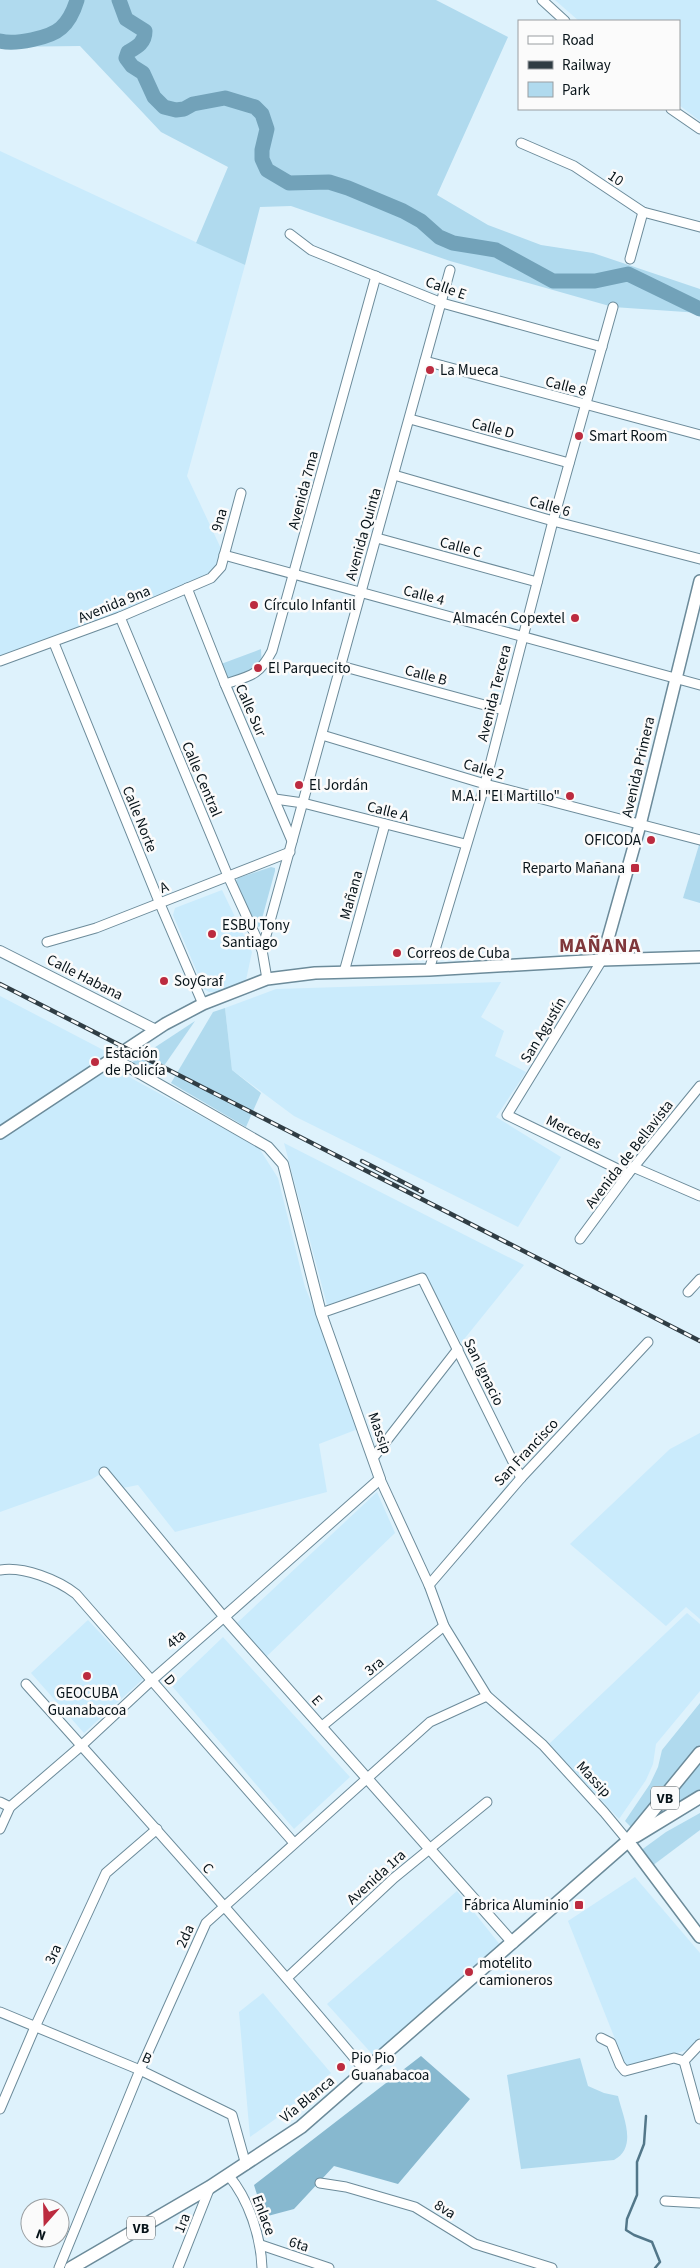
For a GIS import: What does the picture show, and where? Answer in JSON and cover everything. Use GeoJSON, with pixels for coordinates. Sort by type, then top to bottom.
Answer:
{"type":"FeatureCollection","features":[{"type":"Feature","properties":{"kind":"main road","name":"Avenida Primera"},"geometry":{"type":"LineString","coordinates":[[602,960],[640,825],[700,580]]}},
{"type":"Feature","properties":{"kind":"main road"},"geometry":{"type":"LineString","coordinates":[[0,1133],[156,1030],[203,1004],[267,979],[293,974],[429,970],[602,960],[700,958]]}},
{"type":"Feature","properties":{"kind":"main road","name":"Vía Blanca"},"geometry":{"type":"LineString","coordinates":[[71,2268],[229,2176],[301,2127],[628,1841],[700,1753]]}},
{"type":"Feature","properties":{"kind":"main road","name":"Vía Blanca"},"geometry":{"type":"LineString","coordinates":[[628,1841],[700,1798]]}},
{"type":"Feature","properties":{"kind":"main road"},"geometry":{"type":"LineString","coordinates":[[628,1841],[700,1937]]}},
{"type":"Feature","properties":{"kind":"street"},"geometry":{"type":"LineString","coordinates":[[542,0],[564,20]]}},
{"type":"Feature","properties":{"kind":"street"},"geometry":{"type":"LineString","coordinates":[[672,110],[700,129]]}},
{"type":"Feature","properties":{"kind":"street","name":"10"},"geometry":{"type":"LineString","coordinates":[[521,142],[574,166],[643,212],[700,227]]}},
{"type":"Feature","properties":{"kind":"street"},"geometry":{"type":"LineString","coordinates":[[630,259],[643,212]]}},
{"type":"Feature","properties":{"kind":"street","name":"Calle E"},"geometry":{"type":"LineString","coordinates":[[290,234],[310,250],[442,303],[602,347]]}},
{"type":"Feature","properties":{"kind":"street","name":"Avenida Quinta"},"geometry":{"type":"LineString","coordinates":[[267,979],[262,950],[450,270]]}},
{"type":"Feature","properties":{"kind":"street","name":"Avenida 7ma"},"geometry":{"type":"LineString","coordinates":[[225,684],[247,678],[264,668],[272,651],[376,276]]}},
{"type":"Feature","properties":{"kind":"street","name":"Avenida Tercera"},"geometry":{"type":"LineString","coordinates":[[429,970],[485,784],[553,521],[613,307]]}},
{"type":"Feature","properties":{"kind":"street","name":"Calle 8"},"geometry":{"type":"LineString","coordinates":[[425,361],[700,435]]}},
{"type":"Feature","properties":{"kind":"street","name":"Calle D"},"geometry":{"type":"LineString","coordinates":[[410,419],[569,463]]}},
{"type":"Feature","properties":{"kind":"street","name":"Calle 6"},"geometry":{"type":"LineString","coordinates":[[394,475],[553,521],[700,559]]}},
{"type":"Feature","properties":{"kind":"street","name":"9na"},"geometry":{"type":"LineString","coordinates":[[224,554],[241,493]]}},
{"type":"Feature","properties":{"kind":"street","name":"Calle C"},"geometry":{"type":"LineString","coordinates":[[377,538],[537,582]]}},
{"type":"Feature","properties":{"kind":"street","name":"Calle 4"},"geometry":{"type":"LineString","coordinates":[[224,554],[700,685]]}},
{"type":"Feature","properties":{"kind":"street","name":"Avenida 9na"},"geometry":{"type":"LineString","coordinates":[[0,661],[120,617],[211,578],[221,567],[224,554]]}},
{"type":"Feature","properties":{"kind":"street","name":"Calle Sur"},"geometry":{"type":"LineString","coordinates":[[188,588],[225,684],[292,841]]}},
{"type":"Feature","properties":{"kind":"street","name":"Calle Central"},"geometry":{"type":"LineString","coordinates":[[120,617],[228,876],[262,950]]}},
{"type":"Feature","properties":{"kind":"street","name":"Calle Norte"},"geometry":{"type":"LineString","coordinates":[[54,642],[160,904],[203,1004]]}},
{"type":"Feature","properties":{"kind":"street","name":"Calle B"},"geometry":{"type":"LineString","coordinates":[[341,666],[503,710]]}},
{"type":"Feature","properties":{"kind":"street","name":"Calle 2"},"geometry":{"type":"LineString","coordinates":[[322,735],[485,784],[700,840]]}},
{"type":"Feature","properties":{"kind":"street","name":"Calle A"},"geometry":{"type":"LineString","coordinates":[[275,799],[303,803],[466,844]]}},
{"type":"Feature","properties":{"kind":"street","name":"Mañana"},"geometry":{"type":"LineString","coordinates":[[344,972],[385,824]]}},
{"type":"Feature","properties":{"kind":"street","name":"A"},"geometry":{"type":"LineString","coordinates":[[47,942],[96,928],[290,852]]}},
{"type":"Feature","properties":{"kind":"street","name":"Calle Habana"},"geometry":{"type":"LineString","coordinates":[[0,951],[156,1030]]}},
{"type":"Feature","properties":{"kind":"street","name":"San Agustín"},"geometry":{"type":"LineString","coordinates":[[508,1115],[602,960]]}},
{"type":"Feature","properties":{"kind":"street","name":"Massip"},"geometry":{"type":"LineString","coordinates":[[114,1058],[268,1147],[283,1164],[321,1313],[380,1479],[429,1585],[444,1626],[487,1696],[542,1746],[604,1812],[628,1841]]}},
{"type":"Feature","properties":{"kind":"street","name":"Avenida de Bellavista"},"geometry":{"type":"LineString","coordinates":[[580,1239],[630,1171],[700,1086]]}},
{"type":"Feature","properties":{"kind":"street","name":"Mercedes"},"geometry":{"type":"LineString","coordinates":[[508,1115],[630,1171],[700,1196]]}},
{"type":"Feature","properties":{"kind":"street","name":"San Ignacio"},"geometry":{"type":"LineString","coordinates":[[321,1313],[422,1278],[521,1478]]}},
{"type":"Feature","properties":{"kind":"street"},"geometry":{"type":"LineString","coordinates":[[688,1292],[700,1280]]}},
{"type":"Feature","properties":{"kind":"street","name":"San Francisco"},"geometry":{"type":"LineString","coordinates":[[429,1585],[521,1478],[648,1342]]}},
{"type":"Feature","properties":{"kind":"street"},"geometry":{"type":"LineString","coordinates":[[373,1458],[458,1349]]}},
{"type":"Feature","properties":{"kind":"street","name":"E"},"geometry":{"type":"LineString","coordinates":[[104,1472],[224,1617],[513,1943]]}},
{"type":"Feature","properties":{"kind":"street","name":"4ta"},"geometry":{"type":"LineString","coordinates":[[0,1830],[10,1806],[81,1746],[152,1680],[380,1479]]}},
{"type":"Feature","properties":{"kind":"street","name":"D"},"geometry":{"type":"LineString","coordinates":[[2,1569],[38,1574],[70,1588],[294,1843]]}},
{"type":"Feature","properties":{"kind":"street","name":"3ra"},"geometry":{"type":"LineString","coordinates":[[321,1727],[444,1626]]}},
{"type":"Feature","properties":{"kind":"street","name":"C"},"geometry":{"type":"LineString","coordinates":[[26,1684],[287,1978],[366,2072]]}},
{"type":"Feature","properties":{"kind":"street","name":"2da"},"geometry":{"type":"LineString","coordinates":[[59,2268],[140,2070],[206,1923],[430,1722],[487,1696]]}},
{"type":"Feature","properties":{"kind":"street"},"geometry":{"type":"LineString","coordinates":[[0,1802],[10,1806]]}},
{"type":"Feature","properties":{"kind":"street","name":"Avenida 1ra"},"geometry":{"type":"LineString","coordinates":[[287,1978],[394,1878],[487,1802]]}},
{"type":"Feature","properties":{"kind":"street","name":"3ra"},"geometry":{"type":"LineString","coordinates":[[0,2109],[35,2027],[106,1873],[156,1829]]}},
{"type":"Feature","properties":{"kind":"street","name":"B"},"geometry":{"type":"LineString","coordinates":[[0,2012],[140,2070],[232,2115],[235,2120],[246,2165]]}},
{"type":"Feature","properties":{"kind":"street"},"geometry":{"type":"LineString","coordinates":[[600,2038],[611,2043],[620,2065],[625,2071],[674,2058],[684,2061]]}},
{"type":"Feature","properties":{"kind":"street"},"geometry":{"type":"LineString","coordinates":[[684,2061],[700,2044]]}},
{"type":"Feature","properties":{"kind":"street"},"geometry":{"type":"LineString","coordinates":[[684,2061],[700,2119]]}},
{"type":"Feature","properties":{"kind":"street","name":"Enlace"},"geometry":{"type":"LineString","coordinates":[[229,2176],[239,2187],[261,2246],[262,2268]]}},
{"type":"Feature","properties":{"kind":"street","name":"8va"},"geometry":{"type":"LineString","coordinates":[[320,2183],[346,2187],[415,2207],[475,2244],[552,2268]]}},
{"type":"Feature","properties":{"kind":"street","name":"1ra"},"geometry":{"type":"LineString","coordinates":[[178,2268],[210,2187]]}},
{"type":"Feature","properties":{"kind":"street"},"geometry":{"type":"LineString","coordinates":[[665,2201],[700,2203]]}},
{"type":"Feature","properties":{"kind":"street","name":"6ta"},"geometry":{"type":"LineString","coordinates":[[261,2246],[329,2268]]}},
{"type":"Feature","properties":{"kind":"shaded area"},"geometry":{"type":"Polygon","coordinates":[[[555,0],[700,0],[700,121],[680,106],[680,20],[578,20],[555,0]]]}},
{"type":"Feature","properties":{"kind":"shaded area"},"geometry":{"type":"Polygon","coordinates":[[[0,151],[245,265],[187,476],[224,555],[211,578],[0,661],[0,151]]]}},
{"type":"Feature","properties":{"kind":"shaded area","name":"ESBU Tony Santiago"},"geometry":{"type":"Polygon","coordinates":[[[222,890],[252,952],[246,980],[224,992],[209,992],[204,989],[173,915],[175,908],[222,890]]]}},
{"type":"Feature","properties":{"kind":"shaded area"},"geometry":{"type":"Polygon","coordinates":[[[501,982],[481,1017],[504,1031],[495,1056],[526,1072],[496,1117],[561,1157],[518,1227],[294,1116],[232,1070],[225,1008],[276,989],[501,982]]]}},
{"type":"Feature","properties":{"kind":"shaded area"},"geometry":{"type":"Polygon","coordinates":[[[0,996],[111,1054],[120,1072],[259,1148],[278,1178],[305,1287],[327,1340],[358,1429],[319,1444],[327,1492],[175,1532],[138,1485],[118,1489],[104,1472],[92,1479],[0,1512],[0,996]]]}},
{"type":"Feature","properties":{"kind":"shaded area"},"geometry":{"type":"Polygon","coordinates":[[[284,1143],[524,1265],[461,1343],[425,1274],[327,1305],[284,1143]]]}},
{"type":"Feature","properties":{"kind":"shaded area"},"geometry":{"type":"Polygon","coordinates":[[[700,1433],[700,1619],[686,1607],[666,1626],[570,1544],[670,1449],[700,1433]]]}},
{"type":"Feature","properties":{"kind":"shaded area"},"geometry":{"type":"Polygon","coordinates":[[[377,1492],[395,1533],[266,1657],[237,1623],[377,1492]]]}},
{"type":"Feature","properties":{"kind":"shaded area"},"geometry":{"type":"Polygon","coordinates":[[[687,1613],[700,1624],[700,1691],[656,1744],[653,1764],[646,1780],[619,1819],[549,1744],[687,1613]]]}},
{"type":"Feature","properties":{"kind":"shaded area","name":"GEOCUBA Guanabacoa"},"geometry":{"type":"Polygon","coordinates":[[[88,1620],[143,1679],[84,1733],[31,1673],[88,1620]]]}},
{"type":"Feature","properties":{"kind":"shaded area"},"geometry":{"type":"Polygon","coordinates":[[[223,1637],[350,1777],[294,1829],[172,1686],[223,1637]]]}},
{"type":"Feature","properties":{"kind":"shaded area"},"geometry":{"type":"Polygon","coordinates":[[[635,1877],[700,1953],[700,2037],[690,2049],[627,2069],[568,1921],[635,1877]]]}},
{"type":"Feature","properties":{"kind":"shaded area"},"geometry":{"type":"Polygon","coordinates":[[[457,1891],[501,1946],[373,2055],[327,2004],[457,1891]]]}},
{"type":"Feature","properties":{"kind":"shaded area"},"geometry":{"type":"Polygon","coordinates":[[[263,1993],[331,2073],[281,2115],[250,2137],[239,2012],[263,1993]]]}},
{"type":"Feature","properties":{"kind":"shaded area"},"geometry":{"type":"Polygon","coordinates":[[[421,2056],[470,2099],[398,2184],[334,2166],[294,2209],[264,2217],[254,2185],[421,2056]]]}},
{"type":"Feature","properties":{"kind":"green space"},"geometry":{"type":"Polygon","coordinates":[[[0,0],[436,0],[508,37],[437,195],[488,225],[541,245],[593,253],[700,289],[700,313],[613,307],[450,261],[291,206],[260,207],[245,265],[196,243],[228,167],[161,132],[80,46],[0,47],[0,0]]]}},
{"type":"Feature","properties":{"kind":"green space"},"geometry":{"type":"Polygon","coordinates":[[[261,649],[262,668],[227,682],[221,664],[261,649]]]}},
{"type":"Feature","properties":{"kind":"green space"},"geometry":{"type":"Polygon","coordinates":[[[700,845],[700,903],[683,898],[700,845]]]}},
{"type":"Feature","properties":{"kind":"green space"},"geometry":{"type":"Polygon","coordinates":[[[271,867],[275,868],[275,871],[260,926],[257,928],[235,882],[238,878],[271,867]]]}},
{"type":"Feature","properties":{"kind":"green space"},"geometry":{"type":"Polygon","coordinates":[[[225,1008],[232,1070],[261,1093],[246,1127],[171,1083],[213,1012],[225,1008]]]}},
{"type":"Feature","properties":{"kind":"green space"},"geometry":{"type":"Polygon","coordinates":[[[195,1021],[159,1073],[147,1072],[131,1063],[195,1021]]]}},
{"type":"Feature","properties":{"kind":"green space"},"geometry":{"type":"Polygon","coordinates":[[[700,1703],[700,1745],[632,1828],[625,1821],[650,1784],[658,1767],[662,1750],[700,1703]]]}},
{"type":"Feature","properties":{"kind":"green space"},"geometry":{"type":"Polygon","coordinates":[[[700,1760],[700,1791],[672,1805],[666,1805],[700,1760]]]}},
{"type":"Feature","properties":{"kind":"green space"},"geometry":{"type":"Polygon","coordinates":[[[700,1813],[700,1830],[652,1866],[640,1851],[666,1832],[700,1813]]]}},
{"type":"Feature","properties":{"kind":"green space"},"geometry":{"type":"Polygon","coordinates":[[[580,2058],[588,2086],[604,2093],[618,2096],[627,2131],[625,2147],[614,2160],[521,2169],[507,2075],[580,2058]]]}},
{"type":"Feature","properties":{"kind":"waterway"},"geometry":{"type":"LineString","coordinates":[[0,41],[23,41],[41,38],[56,32],[69,18],[77,0]]}},
{"type":"Feature","properties":{"kind":"waterway"},"geometry":{"type":"LineString","coordinates":[[119,0],[126,19],[145,31],[142,42],[128,52],[126,58],[132,66],[143,73],[154,97],[164,107],[176,110],[184,109],[193,104],[225,98],[255,107],[262,114],[267,129],[262,159],[267,170],[289,183],[329,182],[348,188],[403,211],[421,221],[439,237],[453,243],[496,250],[553,281],[595,281],[628,274],[700,309]]}},
{"type":"Feature","properties":{"kind":"waterway"},"geometry":{"type":"LineString","coordinates":[[646,2116],[644,2144],[637,2162],[637,2195],[627,2219],[626,2230],[652,2242],[660,2262],[655,2268]]}},
{"type":"Feature","properties":{"kind":"railway"},"geometry":{"type":"LineString","coordinates":[[0,984],[700,1341]]}},
{"type":"Feature","properties":{"kind":"railway"},"geometry":{"type":"LineString","coordinates":[[362,1161],[422,1192]]}},
{"type":"Feature","properties":{"kind":"place","name":"La Mueca"},"geometry":{"type":"Point","coordinates":[430,370]}},
{"type":"Feature","properties":{"kind":"place","name":"Smart Room"},"geometry":{"type":"Point","coordinates":[579,436]}},
{"type":"Feature","properties":{"kind":"place","name":"Círculo Infantil"},"geometry":{"type":"Point","coordinates":[254,605]}},
{"type":"Feature","properties":{"kind":"place","name":"Almacén Copextel"},"geometry":{"type":"Point","coordinates":[575,618]}},
{"type":"Feature","properties":{"kind":"place","name":"El Parquecito"},"geometry":{"type":"Point","coordinates":[258,668]}},
{"type":"Feature","properties":{"kind":"place","name":"El Jordán"},"geometry":{"type":"Point","coordinates":[299,785]}},
{"type":"Feature","properties":{"kind":"place","name":"M.A.I \"El Martillo\""},"geometry":{"type":"Point","coordinates":[570,796]}},
{"type":"Feature","properties":{"kind":"place","name":"OFICODA"},"geometry":{"type":"Point","coordinates":[651,840]}},
{"type":"Feature","properties":{"kind":"place","name":"Reparto Mañana"},"geometry":{"type":"Point","coordinates":[635,868]}},
{"type":"Feature","properties":{"kind":"place","name":"ESBU Tony Santiago"},"geometry":{"type":"Point","coordinates":[212,934]}},
{"type":"Feature","properties":{"kind":"place","name":"Correos de Cuba"},"geometry":{"type":"Point","coordinates":[397,953]}},
{"type":"Feature","properties":{"kind":"place","name":"SoyGraf"},"geometry":{"type":"Point","coordinates":[164,981]}},
{"type":"Feature","properties":{"kind":"place","name":"Estación de Policía"},"geometry":{"type":"Point","coordinates":[95,1062]}},
{"type":"Feature","properties":{"kind":"place","name":"GEOCUBA Guanabacoa"},"geometry":{"type":"Point","coordinates":[87,1676]}},
{"type":"Feature","properties":{"kind":"place","name":"Fábrica Aluminio"},"geometry":{"type":"Point","coordinates":[579,1905]}},
{"type":"Feature","properties":{"kind":"place","name":"motelito camioneros"},"geometry":{"type":"Point","coordinates":[469,1972]}},
{"type":"Feature","properties":{"kind":"place","name":"Pio Pio Guanabacoa"},"geometry":{"type":"Point","coordinates":[341,2067]}},
{"type":"Feature","properties":{"kind":"district","name":"MAÑANA"},"geometry":{"type":"Point","coordinates":[600,945]}}]}
